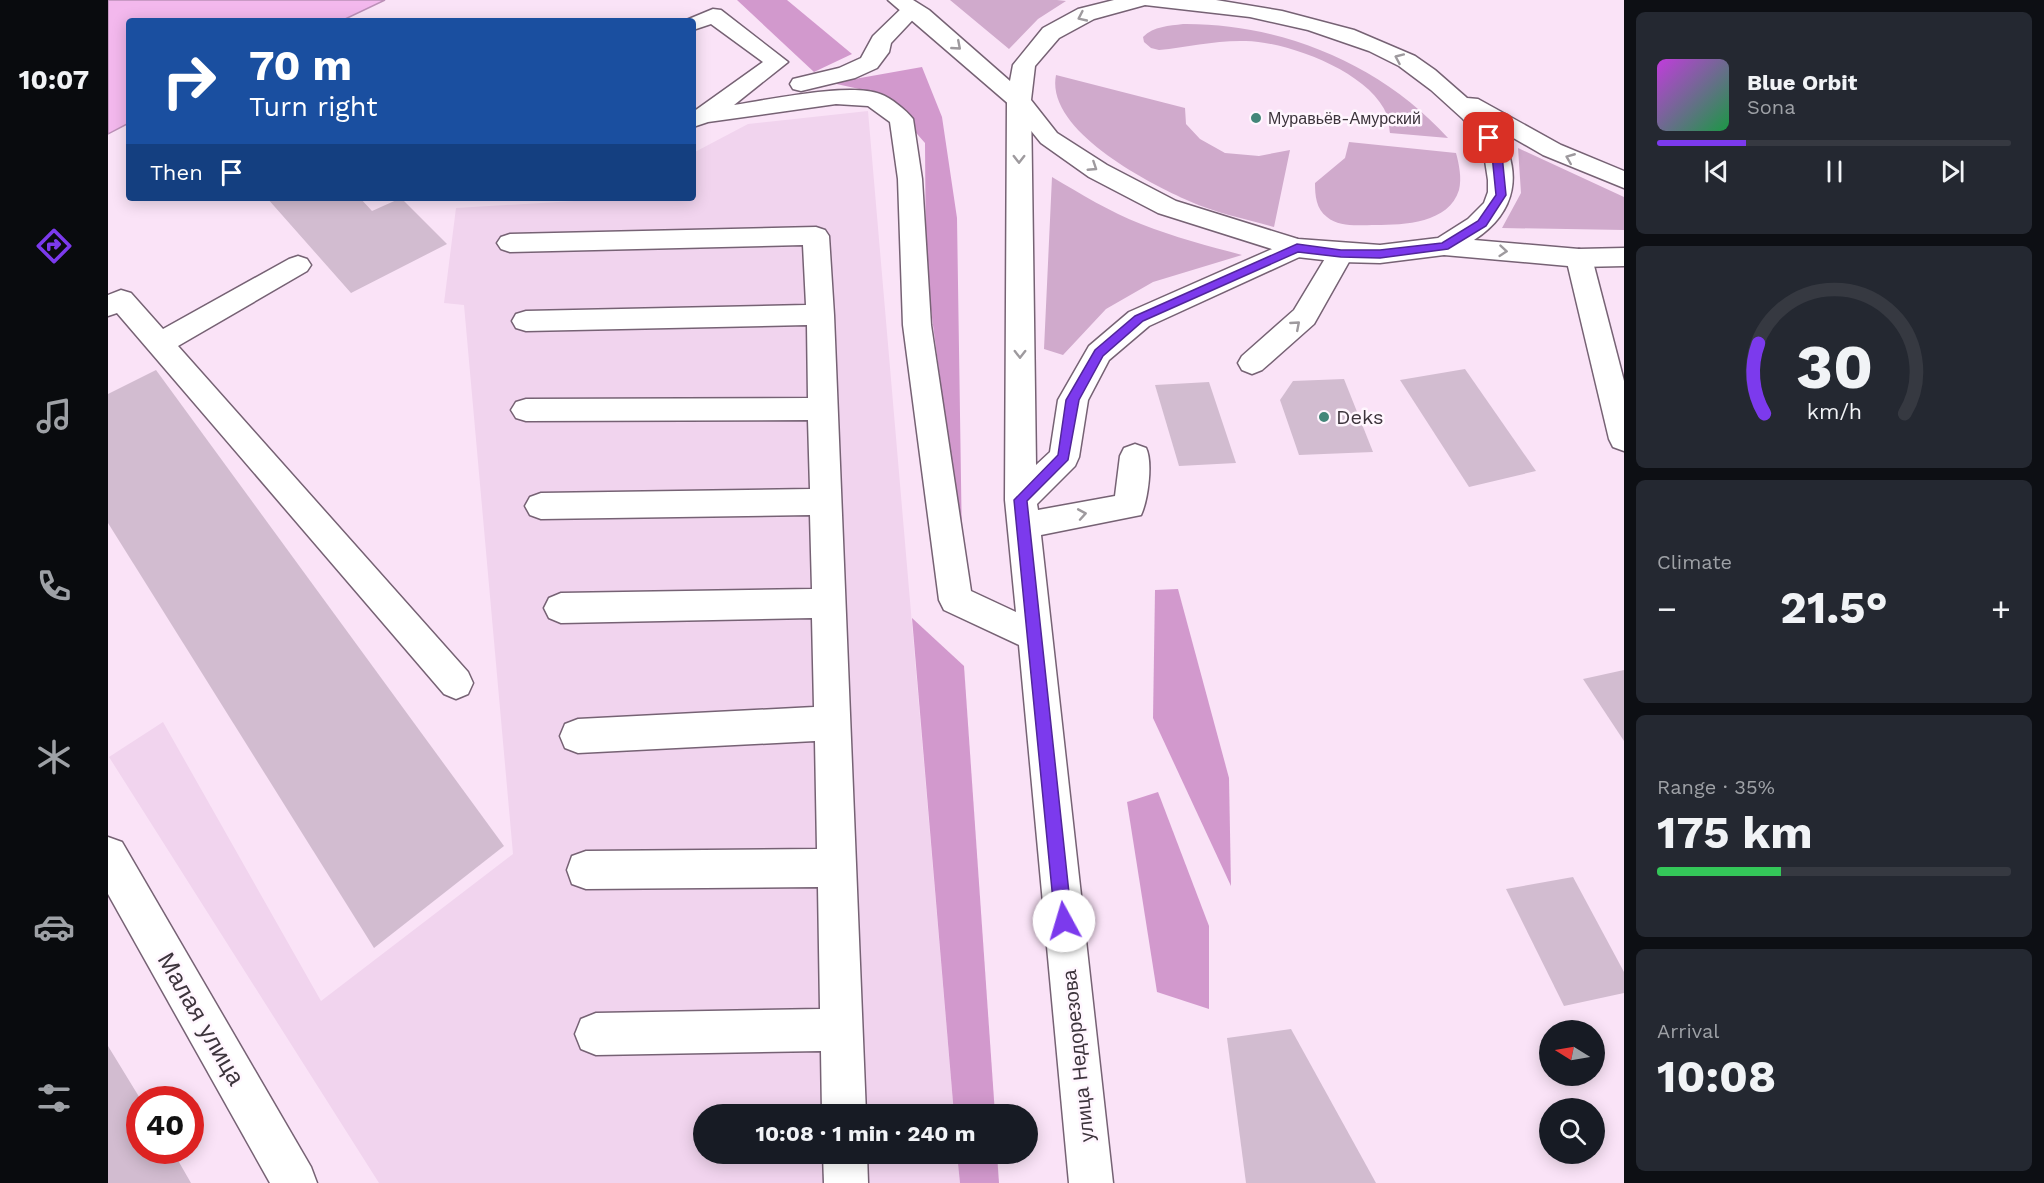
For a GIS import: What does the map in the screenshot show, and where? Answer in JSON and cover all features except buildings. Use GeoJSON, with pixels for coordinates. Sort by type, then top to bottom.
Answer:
{"type":"FeatureCollection","features":[{"type":"Feature","properties":{"kind":"main road","name":"улица Недорезова"},"geometry":{"type":"LineString","coordinates":[[1091,1183],[1023,512],[1019,101],[1024,65],[1051,33],[1086,14],[1138,0]]}},
{"type":"Feature","properties":{"kind":"main road"},"geometry":{"type":"LineString","coordinates":[[1151,0],[1215,5],[1278,15],[1340,32],[1408,62],[1446,91],[1481,122],[1497,155],[1501,195],[1482,224],[1444,246]]}},
{"type":"Feature","properties":{"kind":"main road"},"geometry":{"type":"LineString","coordinates":[[743,87],[754,90],[818,81],[870,63],[905,4],[1019,101],[1049,138],[1098,171],[1167,207],[1297,248],[1341,253],[1380,254],[1444,246],[1579,258],[1624,256]]}},
{"type":"Feature","properties":{"kind":"main road"},"geometry":{"type":"LineString","coordinates":[[696,23],[713,15],[777,62],[698,118]]}},
{"type":"Feature","properties":{"kind":"main road"},"geometry":{"type":"LineString","coordinates":[[1446,91],[1552,150],[1624,180]]}},
{"type":"Feature","properties":{"kind":"main road"},"geometry":{"type":"LineString","coordinates":[[698,118],[836,97],[874,99],[901,119],[910,179],[917,325],[956,600],[1034,636]]}},
{"type":"Feature","properties":{"kind":"main road"},"geometry":{"type":"LineString","coordinates":[[510,243],[816,236],[844,1104]]}},
{"type":"Feature","properties":{"kind":"main road"},"geometry":{"type":"LineString","coordinates":[[1023,512],[1064,457],[1072,400],[1099,353],[1139,319],[1297,248]]}},
{"type":"Feature","properties":{"kind":"main road"},"geometry":{"type":"LineString","coordinates":[[1252,363],[1304,317],[1341,253]]}},
{"type":"Feature","properties":{"kind":"main road"},"geometry":{"type":"LineString","coordinates":[[1579,258],[1624,439]]}},
{"type":"Feature","properties":{"kind":"main road"},"geometry":{"type":"LineString","coordinates":[[160,344],[298,264]]}},
{"type":"Feature","properties":{"kind":"main road"},"geometry":{"type":"LineString","coordinates":[[108,306],[120,300],[456,683]]}},
{"type":"Feature","properties":{"kind":"main road"},"geometry":{"type":"LineString","coordinates":[[526,321],[820,315]]}},
{"type":"Feature","properties":{"kind":"main road"},"geometry":{"type":"LineString","coordinates":[[525,410],[823,409]]}},
{"type":"Feature","properties":{"kind":"main road"},"geometry":{"type":"LineString","coordinates":[[1023,512],[1130,506],[1135,456]]}},
{"type":"Feature","properties":{"kind":"main road"},"geometry":{"type":"LineString","coordinates":[[541,506],[825,502]]}},
{"type":"Feature","properties":{"kind":"main road"},"geometry":{"type":"LineString","coordinates":[[561,608],[829,603]]}},
{"type":"Feature","properties":{"kind":"main road"},"geometry":{"type":"LineString","coordinates":[[578,736],[832,723]]}},
{"type":"Feature","properties":{"kind":"main road","name":"Малая улица"},"geometry":{"type":"LineString","coordinates":[[108,856],[295,1183]]}},
{"type":"Feature","properties":{"kind":"main road"},"geometry":{"type":"LineString","coordinates":[[586,870],[836,868]]}},
{"type":"Feature","properties":{"kind":"main road"},"geometry":{"type":"LineString","coordinates":[[596,1035],[842,1030]]}},
{"type":"Feature","properties":{"kind":"main road"},"geometry":{"type":"LineString","coordinates":[[845,1164],[846,1183]]}},
{"type":"Feature","properties":{"kind":"shaded area"},"geometry":{"type":"Polygon","coordinates":[[[108,0],[385,0],[347,18],[126,18],[126,125],[108,134],[108,0]]]}},
{"type":"Feature","properties":{"kind":"shaded area"},"geometry":{"type":"Polygon","coordinates":[[[737,0],[787,0],[852,54],[814,72],[737,0]]]}},
{"type":"Feature","properties":{"kind":"shaded area"},"geometry":{"type":"Polygon","coordinates":[[[950,0],[1066,1],[1038,19],[1009,49],[950,0]]]}},
{"type":"Feature","properties":{"kind":"shaded area"},"geometry":{"type":"Polygon","coordinates":[[[1183,24],[1257,31],[1293,40],[1328,53],[1393,89],[1422,112],[1448,138],[1390,133],[1387,115],[1378,100],[1364,85],[1326,62],[1283,47],[1235,41],[1159,50],[1151,48],[1144,42],[1143,37],[1152,31],[1183,24]]]}},
{"type":"Feature","properties":{"kind":"shaded area"},"geometry":{"type":"Polygon","coordinates":[[[922,67],[942,117],[957,218],[962,545],[926,272],[925,143],[882,94],[832,83],[922,67]]]}},
{"type":"Feature","properties":{"kind":"shaded area"},"geometry":{"type":"Polygon","coordinates":[[[1056,75],[1185,108],[1186,124],[1200,139],[1225,153],[1259,156],[1290,150],[1274,227],[1189,201],[1126,168],[1103,152],[1082,134],[1066,115],[1057,95],[1056,75]]]}},
{"type":"Feature","properties":{"kind":"shaded area"},"geometry":{"type":"Polygon","coordinates":[[[868,111],[953,1104],[693,1104],[693,1164],[958,1164],[960,1183],[379,1183],[109,757],[163,722],[321,1001],[513,854],[464,305],[444,303],[456,208],[574,201],[696,201],[696,151],[748,124],[868,111]]]}},
{"type":"Feature","properties":{"kind":"shaded area"},"geometry":{"type":"Polygon","coordinates":[[[1349,142],[1456,153],[1460,181],[1454,201],[1436,216],[1412,223],[1357,225],[1332,221],[1323,214],[1318,206],[1315,183],[1345,158],[1349,142]]]}},
{"type":"Feature","properties":{"kind":"shaded area"},"geometry":{"type":"Polygon","coordinates":[[[1518,148],[1624,197],[1624,230],[1502,228],[1521,193],[1518,148]]]}},
{"type":"Feature","properties":{"kind":"shaded area"},"geometry":{"type":"Polygon","coordinates":[[[1052,177],[1141,224],[1242,255],[1153,282],[1106,309],[1063,355],[1044,349],[1052,177]]]}},
{"type":"Feature","properties":{"kind":"shaded area"},"geometry":{"type":"Polygon","coordinates":[[[1178,589],[1229,778],[1231,886],[1153,718],[1155,590],[1178,589]]]}},
{"type":"Feature","properties":{"kind":"shaded area"},"geometry":{"type":"Polygon","coordinates":[[[912,618],[964,666],[994,1104],[953,1104],[912,618]]]}},
{"type":"Feature","properties":{"kind":"shaded area"},"geometry":{"type":"Polygon","coordinates":[[[1158,792],[1209,926],[1209,1009],[1157,992],[1127,802],[1158,792]]]}},
{"type":"Feature","properties":{"kind":"shaded area"},"geometry":{"type":"Polygon","coordinates":[[[958,1164],[998,1164],[999,1183],[960,1183],[958,1164]]]}},
{"type":"Feature","properties":{"kind":"place","name":"Муравьёв-Амурский"},"geometry":{"type":"Point","coordinates":[1256,118]}},
{"type":"Feature","properties":{"kind":"place","name":"Deks"},"geometry":{"type":"Point","coordinates":[1324,417]}},
{"type":"Feature","properties":{"kind":"route"},"geometry":{"type":"LineString","coordinates":[[1064,921],[1021,500],[1064,457],[1072,400],[1099,353],[1139,319],[1297,248],[1341,253],[1380,254],[1444,246],[1482,224],[1501,195],[1497,155],[1489,138]]}}]}
